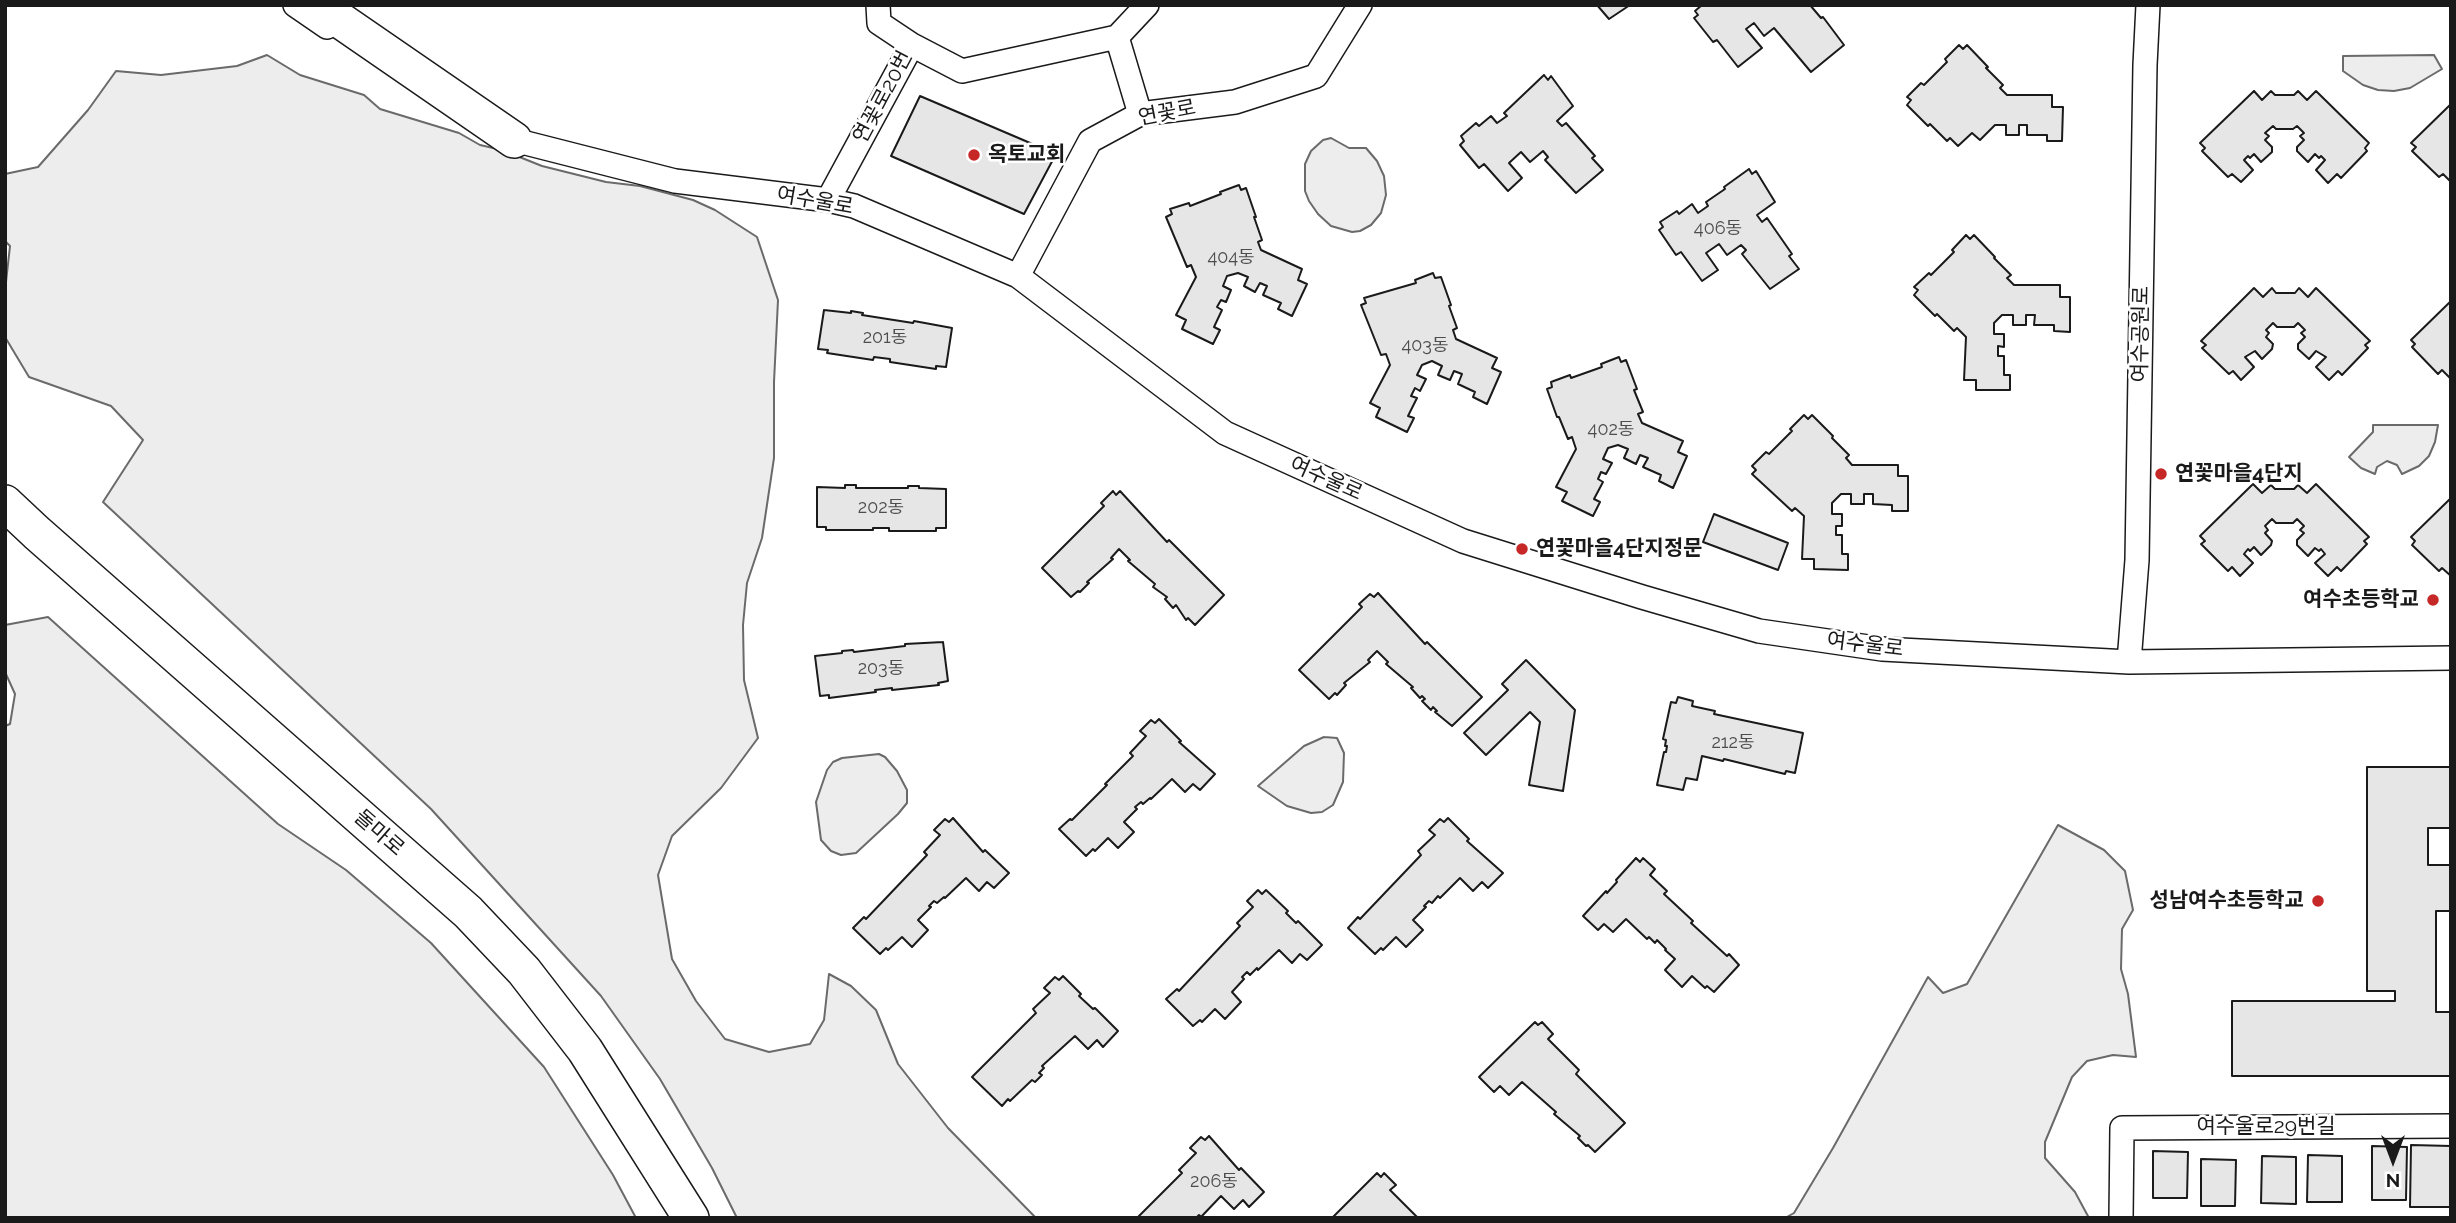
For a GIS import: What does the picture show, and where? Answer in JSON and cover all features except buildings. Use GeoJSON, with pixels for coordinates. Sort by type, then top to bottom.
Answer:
{"type":"FeatureCollection","features":[{"type":"Feature","properties":{"kind":"main road"},"geometry":{"type":"LineString","coordinates":[[318,5],[514,140]]}},
{"type":"Feature","properties":{"kind":"main road"},"geometry":{"type":"LineString","coordinates":[[5,476],[37,533]]}},
{"type":"Feature","properties":{"kind":"main road","name":"돌마로"},"geometry":{"type":"LineString","coordinates":[[5,503],[477,922],[524,971],[585,1050],[691,1218]]}},
{"type":"Feature","properties":{"kind":"main road"},"geometry":{"type":"LineString","coordinates":[[5,513],[37,533]]}},
{"type":"Feature","properties":{"kind":"street","name":"여수울로"},"geometry":{"type":"LineString","coordinates":[[295,5],[362,52],[514,140],[675,181],[828,200],[854,206],[1018,276],[1224,433],[1463,541],[1642,597],[1759,631],[1882,649],[2129,662],[2451,658]]}},
{"type":"Feature","properties":{"kind":"street","name":"연꽃로20번"},"geometry":{"type":"LineString","coordinates":[[828,200],[912,45],[879,23],[878,5]]}},
{"type":"Feature","properties":{"kind":"street"},"geometry":{"type":"LineString","coordinates":[[912,45],[962,71],[1117,37],[1147,5]]}},
{"type":"Feature","properties":{"kind":"street","name":"연꽃로"},"geometry":{"type":"LineString","coordinates":[[1018,276],[1090,141],[1140,114],[1234,102],[1316,76],[1360,5]]}},
{"type":"Feature","properties":{"kind":"street","name":"여수공원로"},"geometry":{"type":"LineString","coordinates":[[2129,662],[2137,560],[2148,5]]}},
{"type":"Feature","properties":{"kind":"street"},"geometry":{"type":"LineString","coordinates":[[1117,37],[1140,114]]}},
{"type":"Feature","properties":{"kind":"street","name":"여수울로29번길"},"geometry":{"type":"LineString","coordinates":[[2121,1218],[2122,1128],[2451,1126]]}},
{"type":"Feature","properties":{"kind":"shaded area"},"geometry":{"type":"Polygon","coordinates":[[[267,55],[300,75],[364,95],[380,109],[459,133],[480,145],[502,150],[542,166],[693,200],[715,210],[757,237],[778,300],[774,458],[762,538],[747,583],[743,625],[744,680],[758,738],[721,788],[672,836],[658,875],[672,959],[696,1001],[725,1039],[769,1052],[810,1044],[824,1020],[829,974],[851,986],[876,1010],[898,1064],[948,1128],[1036,1218],[737,1218],[712,1168],[660,1079],[601,996],[431,809],[103,502],[143,440],[111,406],[29,377],[5,337],[5,291],[10,246],[5,241],[5,174],[38,167],[88,110],[116,71],[161,75],[237,66],[267,55]]]}},
{"type":"Feature","properties":{"kind":"shaded area"},"geometry":{"type":"Polygon","coordinates":[[[2434,55],[2442,69],[2410,88],[2394,91],[2363,85],[2343,71],[2343,56],[2434,55]]]}},
{"type":"Feature","properties":{"kind":"shaded area"},"geometry":{"type":"Polygon","coordinates":[[[1331,138],[1349,148],[1366,148],[1377,161],[1384,176],[1386,195],[1381,213],[1371,225],[1360,231],[1352,232],[1331,226],[1318,214],[1305,191],[1305,164],[1311,151],[1323,140],[1331,138]]]}},
{"type":"Feature","properties":{"kind":"shaded area"},"geometry":{"type":"Polygon","coordinates":[[[2373,425],[2438,425],[2429,456],[2419,466],[2402,474],[2397,465],[2387,461],[2377,467],[2375,474],[2361,468],[2349,457],[2373,432],[2373,425]]]}},
{"type":"Feature","properties":{"kind":"shaded area"},"geometry":{"type":"Polygon","coordinates":[[[48,617],[278,824],[346,870],[431,943],[544,1067],[613,1175],[636,1218],[5,1218],[5,726],[10,724],[15,694],[5,672],[5,625],[48,617]]]}},
{"type":"Feature","properties":{"kind":"shaded area"},"geometry":{"type":"Polygon","coordinates":[[[1324,737],[1337,738],[1344,753],[1343,782],[1333,805],[1322,812],[1311,813],[1287,806],[1258,786],[1304,746],[1324,737]]]}},
{"type":"Feature","properties":{"kind":"shaded area"},"geometry":{"type":"Polygon","coordinates":[[[879,754],[897,771],[907,790],[907,803],[856,853],[841,855],[831,851],[821,840],[816,802],[827,770],[833,762],[842,758],[879,754]]]}},
{"type":"Feature","properties":{"kind":"shaded area"},"geometry":{"type":"Polygon","coordinates":[[[2058,825],[2104,850],[2125,871],[2133,910],[2122,929],[2121,969],[2128,994],[2136,1057],[2113,1055],[2087,1061],[2072,1077],[2045,1142],[2045,1158],[2075,1192],[2089,1218],[1785,1218],[1794,1213],[1833,1148],[1928,977],[1943,993],[1967,984],[2058,825]]]}},
{"type":"Feature","properties":{"kind":"place","name":"옥토교회"},"geometry":{"type":"Point","coordinates":[974,155]}},
{"type":"Feature","properties":{"kind":"place","name":"연꽃마을4단지"},"geometry":{"type":"Point","coordinates":[2161,474]}},
{"type":"Feature","properties":{"kind":"place","name":"연꽃마을4단지정문"},"geometry":{"type":"Point","coordinates":[1522,549]}},
{"type":"Feature","properties":{"kind":"place","name":"여수초등학교"},"geometry":{"type":"Point","coordinates":[2433,600]}},
{"type":"Feature","properties":{"kind":"place","name":"성남여수초등학교"},"geometry":{"type":"Point","coordinates":[2318,901]}}]}
